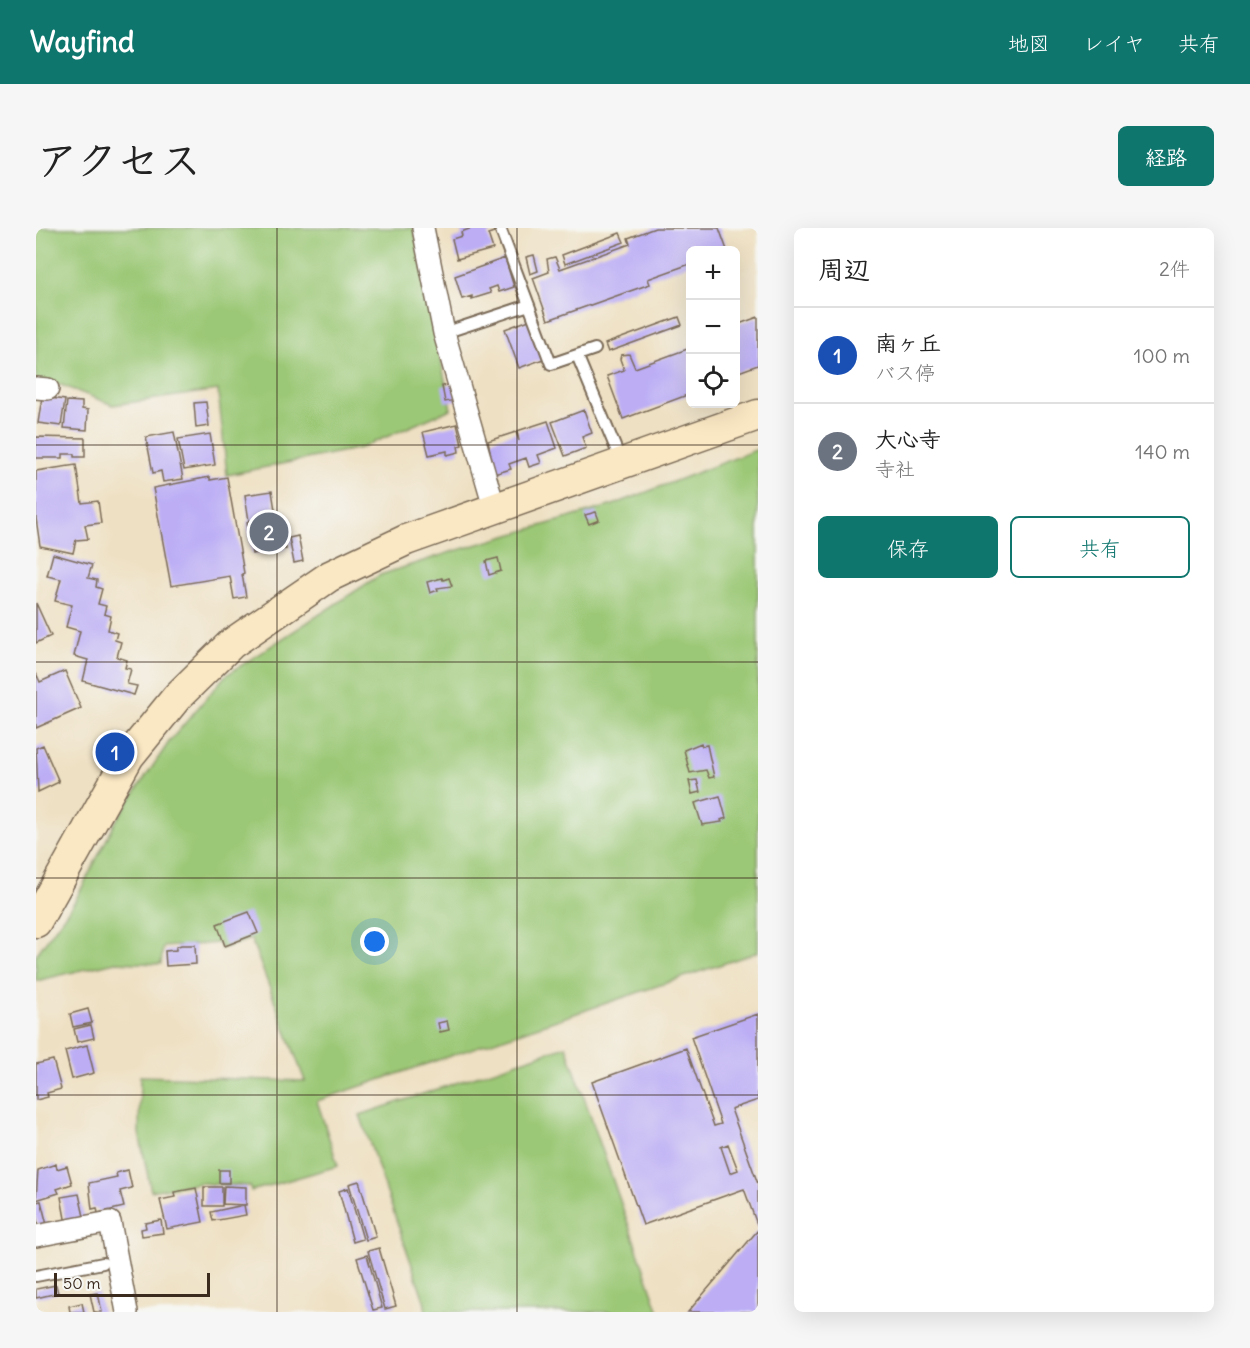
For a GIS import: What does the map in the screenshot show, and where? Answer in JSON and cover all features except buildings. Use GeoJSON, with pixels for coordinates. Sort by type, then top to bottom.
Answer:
{"type":"FeatureCollection","features":[{"type":"Feature","properties":{"kind":"street"},"geometry":{"type":"LineString","coordinates":[[423,228],[444,333],[495,510]]}},
{"type":"Feature","properties":{"kind":"street"},"geometry":{"type":"LineString","coordinates":[[36,922],[129,756],[177,697],[231,644],[330,576],[406,540],[758,415]]}},
{"type":"Feature","properties":{"kind":"street"},"geometry":{"type":"LineString","coordinates":[[36,1236],[110,1222],[127,1312]]}},
{"type":"Feature","properties":{"kind":"lane"},"geometry":{"type":"LineString","coordinates":[[500,228],[551,364],[595,349]]}},
{"type":"Feature","properties":{"kind":"lane"},"geometry":{"type":"LineString","coordinates":[[444,333],[529,305]]}},
{"type":"Feature","properties":{"kind":"lane"},"geometry":{"type":"LineString","coordinates":[[577,355],[622,464]]}},
{"type":"Feature","properties":{"kind":"lane"},"geometry":{"type":"LineString","coordinates":[[36,1276],[103,1263]]}},
{"type":"Feature","properties":{"kind":"green space"},"geometry":{"type":"Polygon","coordinates":[[[36,228],[414,228],[451,409],[361,448],[227,475],[218,390],[113,405],[61,385],[36,383],[36,228]]]}},
{"type":"Feature","properties":{"kind":"green space"},"geometry":{"type":"Polygon","coordinates":[[[758,449],[758,952],[317,1101],[338,1166],[251,1191],[250,1186],[199,1183],[151,1191],[139,1133],[140,1076],[305,1081],[251,939],[221,949],[219,943],[163,947],[161,964],[115,962],[36,981],[36,955],[75,901],[116,821],[169,742],[225,676],[380,575],[613,505],[758,449]]]}},
{"type":"Feature","properties":{"kind":"green space"},"geometry":{"type":"Polygon","coordinates":[[[566,1046],[659,1312],[426,1312],[424,1300],[360,1115],[566,1046]]]}},
{"type":"Feature","properties":{"kind":"place","name":"大心寺"},"geometry":{"type":"Point","coordinates":[269,532]}},
{"type":"Feature","properties":{"kind":"place","name":"南ヶ丘"},"geometry":{"type":"Point","coordinates":[115,752]}}]}
